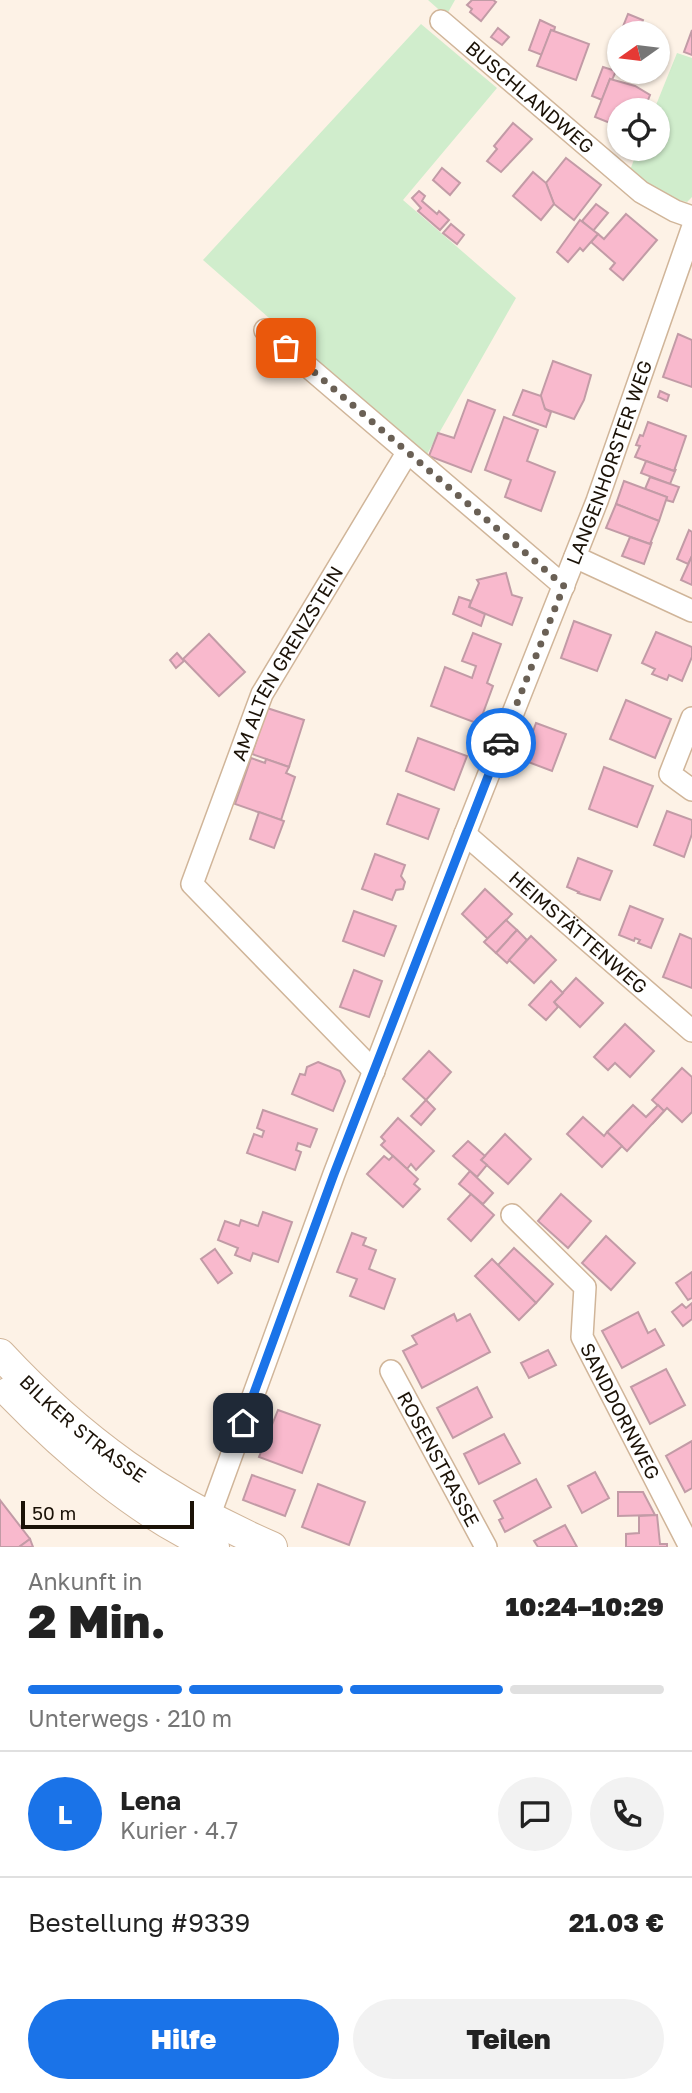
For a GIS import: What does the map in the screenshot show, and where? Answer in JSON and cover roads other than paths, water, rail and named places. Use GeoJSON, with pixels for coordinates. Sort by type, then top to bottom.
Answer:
{"type":"FeatureCollection","features":[{"type":"Feature","properties":{"kind":"street","name":"BUSCHLANDWEG"},"geometry":{"type":"LineString","coordinates":[[441,21],[641,192],[692,217]]}},
{"type":"Feature","properties":{"kind":"street","name":"LANGENHORSTER WEG"},"geometry":{"type":"LineString","coordinates":[[209,1539],[374,1072],[597,501],[692,229]]}},
{"type":"Feature","properties":{"kind":"street"},"geometry":{"type":"LineString","coordinates":[[265,330],[564,586]]}},
{"type":"Feature","properties":{"kind":"street","name":"AM ALTEN GRENZSTEIN"},"geometry":{"type":"LineString","coordinates":[[374,1072],[192,884],[262,694],[407,453]]}},
{"type":"Feature","properties":{"kind":"street"},"geometry":{"type":"LineString","coordinates":[[575,557],[692,611]]}},
{"type":"Feature","properties":{"kind":"street"},"geometry":{"type":"LineString","coordinates":[[692,718],[670,774],[692,789]]}},
{"type":"Feature","properties":{"kind":"street","name":"HEIMSTÄTTENWEG"},"geometry":{"type":"LineString","coordinates":[[465,834],[692,1031]]}},
{"type":"Feature","properties":{"kind":"street","name":"SANDDORNWEG"},"geometry":{"type":"LineString","coordinates":[[512,1215],[585,1287],[582,1337],[690,1547]]}},
{"type":"Feature","properties":{"kind":"street","name":"BILKER STRASSE"},"geometry":{"type":"LineString","coordinates":[[0,1354],[40,1396],[121,1464],[176,1500],[209,1539]]}},
{"type":"Feature","properties":{"kind":"street","name":"ROSENSTRASSE"},"geometry":{"type":"LineString","coordinates":[[391,1371],[486,1547]]}},
{"type":"Feature","properties":{"kind":"street","name":"BILKER STRASSE"},"geometry":{"type":"LineString","coordinates":[[0,1382],[36,1421],[178,1539],[209,1539]]}},
{"type":"Feature","properties":{"kind":"street"},"geometry":{"type":"LineString","coordinates":[[209,1539],[272,1547]]}}]}
